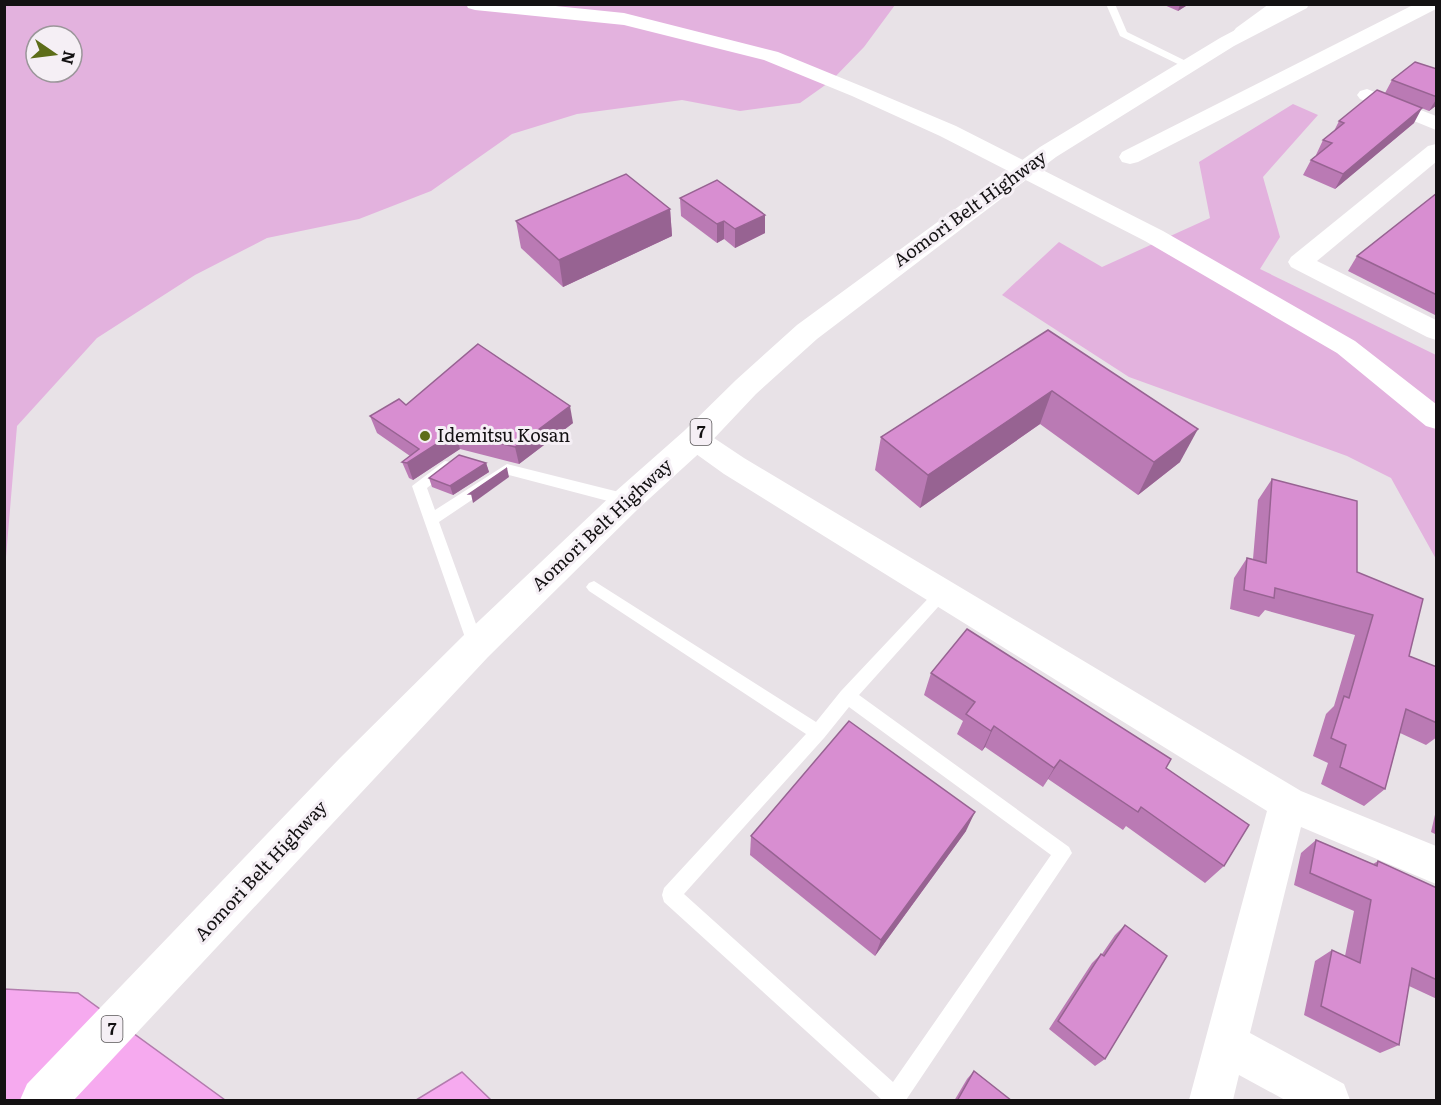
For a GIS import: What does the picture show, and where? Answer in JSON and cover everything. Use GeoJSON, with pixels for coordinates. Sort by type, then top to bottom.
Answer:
{"type":"FeatureCollection","features":[{"type":"Feature","properties":{"kind":"highway","name":"Aomori Belt Highway"},"geometry":{"type":"LineString","coordinates":[[43,1101],[354,771],[476,646],[627,500],[695,439],[746,387],[807,332],[1048,152],[1227,42],[1300,4]]}},
{"type":"Feature","properties":{"kind":"street"},"geometry":{"type":"LineString","coordinates":[[476,4],[624,19],[771,56],[948,131],[1154,236],[1346,347],[1437,419]]}},
{"type":"Feature","properties":{"kind":"street","name":"7"},"geometry":{"type":"LineString","coordinates":[[1227,42],[1282,4]]}},
{"type":"Feature","properties":{"kind":"street"},"geometry":{"type":"LineString","coordinates":[[1130,157],[1431,4]]}},
{"type":"Feature","properties":{"kind":"street"},"geometry":{"type":"LineString","coordinates":[[1366,95],[1437,124]]}},
{"type":"Feature","properties":{"kind":"street"},"geometry":{"type":"LineString","coordinates":[[1437,151],[1300,262],[1437,332]]}},
{"type":"Feature","properties":{"kind":"street"},"geometry":{"type":"LineString","coordinates":[[695,439],[734,466],[1288,803],[1437,865]]}},
{"type":"Feature","properties":{"kind":"street"},"geometry":{"type":"LineString","coordinates":[[1211,1101],[1288,803]]}},
{"type":"Feature","properties":{"kind":"street"},"geometry":{"type":"LineString","coordinates":[[1227,1044],[1328,1101]]}},
{"type":"Feature","properties":{"kind":"lane"},"geometry":{"type":"LineString","coordinates":[[1110,4],[1123,34],[1189,66]]}},
{"type":"Feature","properties":{"kind":"lane"},"geometry":{"type":"LineString","coordinates":[[459,456],[419,486],[476,646]]}},
{"type":"Feature","properties":{"kind":"lane"},"geometry":{"type":"LineString","coordinates":[[488,464],[627,500]]}},
{"type":"Feature","properties":{"kind":"lane"},"geometry":{"type":"LineString","coordinates":[[431,520],[507,469]]}},
{"type":"Feature","properties":{"kind":"lane"},"geometry":{"type":"LineString","coordinates":[[594,586],[818,733]]}},
{"type":"Feature","properties":{"kind":"lane"},"geometry":{"type":"LineString","coordinates":[[847,696],[1063,853],[895,1098],[671,896],[818,733],[847,696],[942,593]]}},
{"type":"Feature","properties":{"kind":"shaded area"},"geometry":{"type":"Polygon","coordinates":[[[5,5],[895,5],[864,47],[831,81],[800,103],[740,111],[682,100],[577,114],[512,134],[431,191],[359,219],[267,238],[195,275],[97,338],[17,426],[5,569],[5,5]]]}},
{"type":"Feature","properties":{"kind":"shaded area"},"geometry":{"type":"Polygon","coordinates":[[[1293,104],[1318,115],[1263,177],[1280,237],[1260,269],[1436,355],[1436,559],[1391,478],[1347,456],[1129,377],[1002,295],[1059,242],[1102,267],[1210,218],[1199,162],[1293,104]]]}},
{"type":"Feature","properties":{"kind":"shaded area"},"geometry":{"type":"Polygon","coordinates":[[[4,989],[78,993],[225,1100],[5,1100],[4,989]]]}},
{"type":"Feature","properties":{"kind":"shaded area"},"geometry":{"type":"Polygon","coordinates":[[[462,1072],[491,1100],[416,1100],[462,1072]]]}},
{"type":"Feature","properties":{"kind":"building"},"geometry":{"type":"Polygon","coordinates":[[[1415,62],[1437,69],[1437,97],[1392,80],[1415,62]]]}},
{"type":"Feature","properties":{"kind":"building"},"geometry":{"type":"Polygon","coordinates":[[[1377,90],[1422,108],[1343,174],[1311,160],[1332,143],[1323,140],[1344,123],[1339,121],[1377,90]]]}},
{"type":"Feature","properties":{"kind":"building"},"geometry":{"type":"Polygon","coordinates":[[[626,174],[670,209],[559,260],[516,221],[626,174]]]}},
{"type":"Feature","properties":{"kind":"building"},"geometry":{"type":"Polygon","coordinates":[[[717,180],[765,215],[735,229],[724,221],[717,224],[680,198],[717,180]]]}},
{"type":"Feature","properties":{"kind":"building"},"geometry":{"type":"Polygon","coordinates":[[[1437,193],[1437,295],[1357,256],[1437,193]]]}},
{"type":"Feature","properties":{"kind":"building"},"geometry":{"type":"Polygon","coordinates":[[[1048,330],[1198,429],[1154,462],[1052,391],[928,475],[881,437],[1048,330]]]}},
{"type":"Feature","properties":{"kind":"building"},"geometry":{"type":"Polygon","coordinates":[[[478,344],[570,406],[515,447],[455,432],[407,463],[402,462],[419,449],[370,416],[399,399],[406,405],[478,344]]]}},
{"type":"Feature","properties":{"kind":"building"},"geometry":{"type":"Polygon","coordinates":[[[459,455],[486,463],[450,486],[429,478],[459,455]]]}},
{"type":"Feature","properties":{"kind":"building"},"geometry":{"type":"Polygon","coordinates":[[[507,468],[471,494],[469,494],[507,468]]]}},
{"type":"Feature","properties":{"kind":"building"},"geometry":{"type":"Polygon","coordinates":[[[1272,479],[1357,501],[1357,572],[1423,599],[1409,656],[1437,667],[1437,723],[1406,709],[1385,789],[1340,767],[1346,745],[1331,738],[1344,696],[1349,698],[1373,615],[1275,588],[1274,598],[1244,590],[1247,558],[1266,563],[1272,479]]]}},
{"type":"Feature","properties":{"kind":"building"},"geometry":{"type":"Polygon","coordinates":[[[967,629],[1171,759],[1166,768],[1249,825],[1224,866],[1141,807],[1138,812],[1060,760],[1054,768],[994,726],[991,731],[966,714],[975,702],[931,673],[967,629]]]}},
{"type":"Feature","properties":{"kind":"building"},"geometry":{"type":"Polygon","coordinates":[[[849,721],[975,812],[881,940],[751,836],[849,721]]]}},
{"type":"Feature","properties":{"kind":"building"},"geometry":{"type":"Polygon","coordinates":[[[1316,840],[1377,866],[1378,861],[1437,888],[1437,980],[1412,968],[1399,1045],[1321,1006],[1332,950],[1360,963],[1371,900],[1310,873],[1316,840]]]}},
{"type":"Feature","properties":{"kind":"building"},"geometry":{"type":"Polygon","coordinates":[[[1125,925],[1167,956],[1105,1059],[1058,1021],[1101,954],[1104,956],[1125,925]]]}},
{"type":"Feature","properties":{"kind":"building"},"geometry":{"type":"Polygon","coordinates":[[[974,1071],[1012,1101],[957,1101],[974,1071]]]}},
{"type":"Feature","properties":{"kind":"place","name":"Idemitsu Kosan"},"geometry":{"type":"Point","coordinates":[425,436]}}]}
